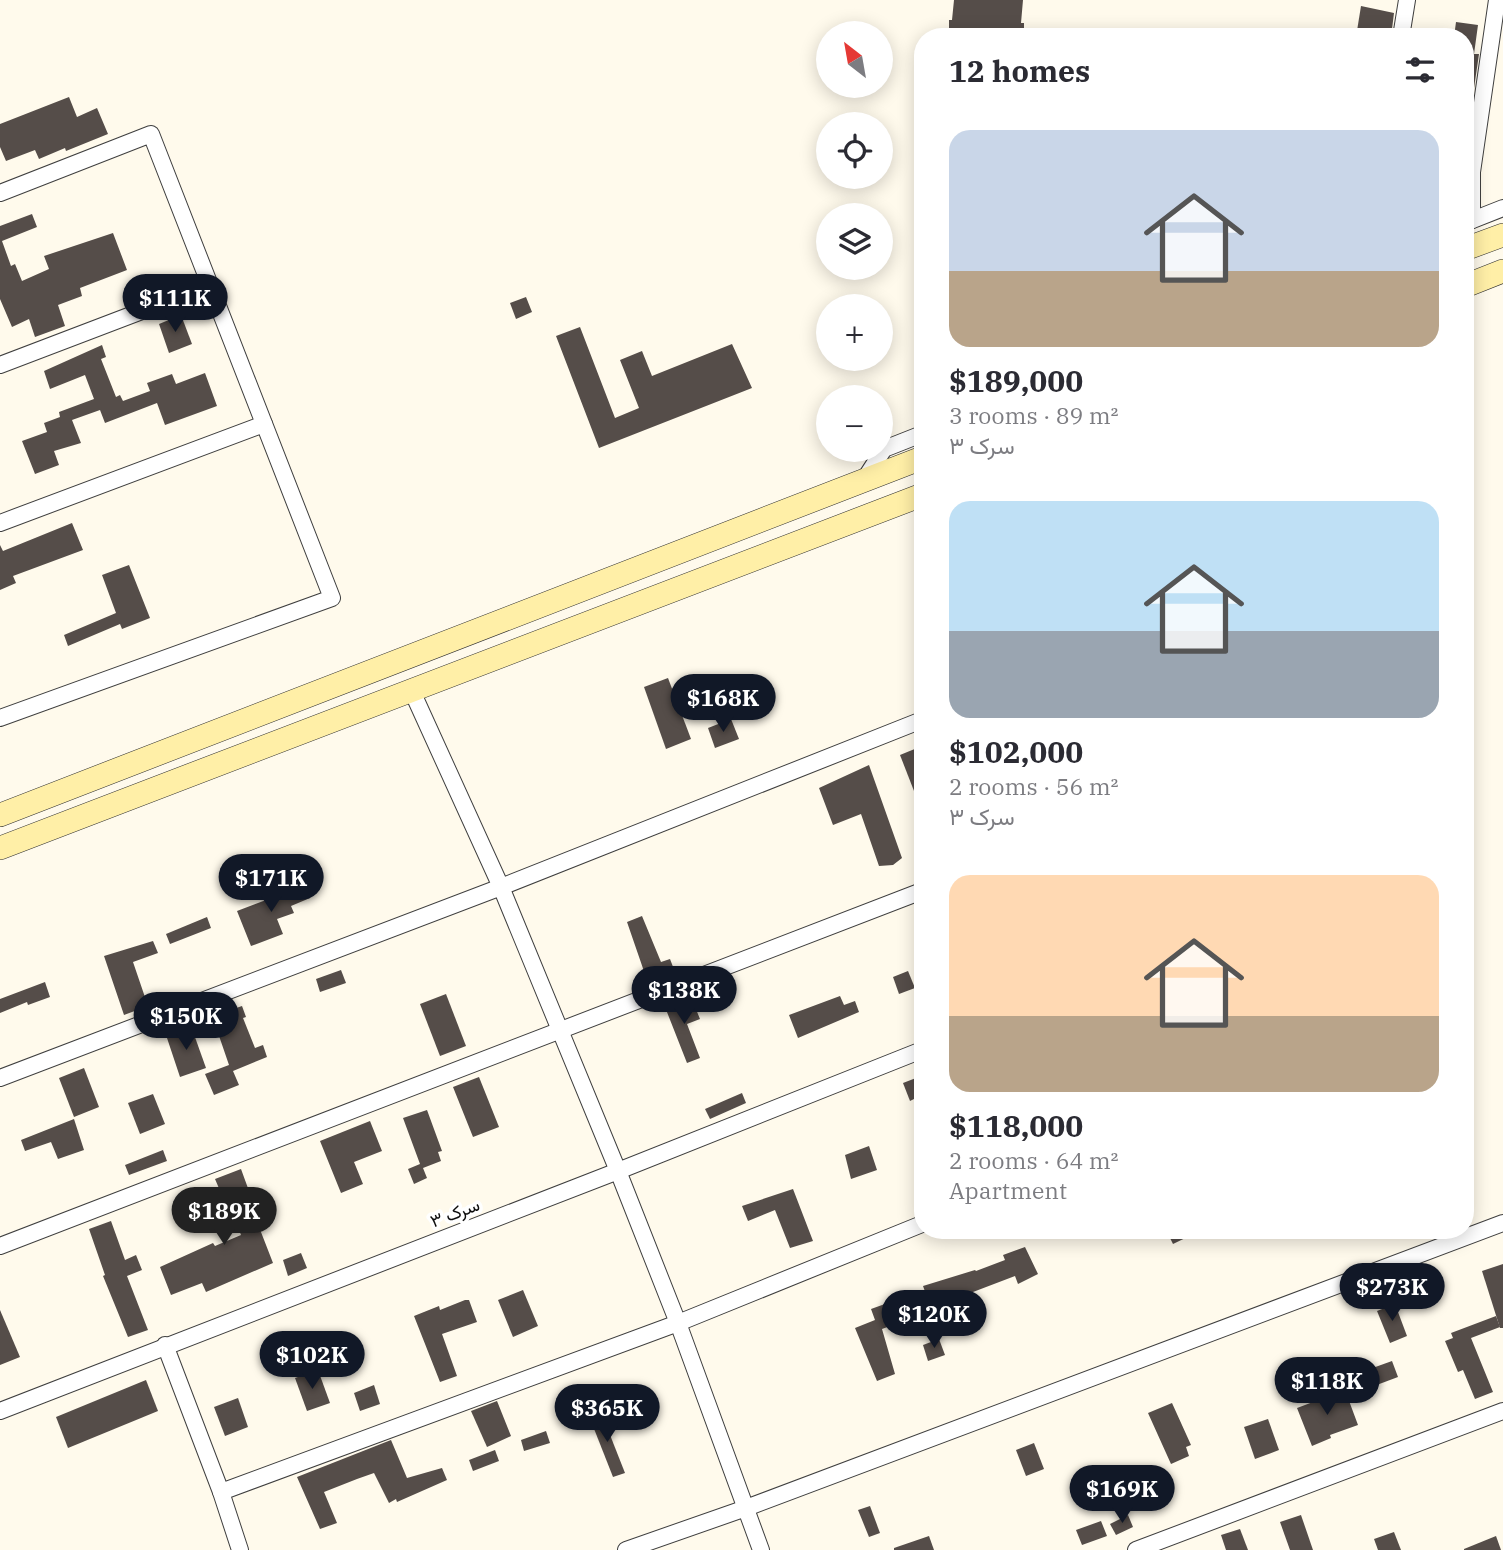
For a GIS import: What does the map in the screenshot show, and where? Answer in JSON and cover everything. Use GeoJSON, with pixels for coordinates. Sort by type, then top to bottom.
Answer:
{"type":"FeatureCollection","features":[{"type":"Feature","properties":{"kind":"main road"},"geometry":{"type":"LineString","coordinates":[[1474,246],[1503,235]]}},
{"type":"Feature","properties":{"kind":"main road"},"geometry":{"type":"LineString","coordinates":[[1474,282],[1503,271]]}},
{"type":"Feature","properties":{"kind":"main road"},"geometry":{"type":"LineString","coordinates":[[0,815],[914,461]]}},
{"type":"Feature","properties":{"kind":"main road"},"geometry":{"type":"LineString","coordinates":[[0,848],[914,498]]}},
{"type":"Feature","properties":{"kind":"street"},"geometry":{"type":"LineString","coordinates":[[1402,28],[1407,0]]}},
{"type":"Feature","properties":{"kind":"street"},"geometry":{"type":"LineString","coordinates":[[1474,158],[1497,0]]}},
{"type":"Feature","properties":{"kind":"street"},"geometry":{"type":"LineString","coordinates":[[0,193],[151,134],[332,598],[0,718]]}},
{"type":"Feature","properties":{"kind":"street"},"geometry":{"type":"LineString","coordinates":[[1474,220],[1503,208]]}},
{"type":"Feature","properties":{"kind":"street"},"geometry":{"type":"LineString","coordinates":[[0,365],[210,285]]}},
{"type":"Feature","properties":{"kind":"street"},"geometry":{"type":"LineString","coordinates":[[0,523],[264,424]]}},
{"type":"Feature","properties":{"kind":"street"},"geometry":{"type":"LineString","coordinates":[[864,481],[884,449],[914,437]]}},
{"type":"Feature","properties":{"kind":"street"},"geometry":{"type":"LineString","coordinates":[[411,689],[501,887],[618,1171],[678,1323],[761,1550]]}},
{"type":"Feature","properties":{"kind":"street"},"geometry":{"type":"LineString","coordinates":[[0,1078],[501,887],[914,723]]}},
{"type":"Feature","properties":{"kind":"street"},"geometry":{"type":"LineString","coordinates":[[0,1246],[914,894]]}},
{"type":"Feature","properties":{"kind":"street","name":"سرک ۳"},"geometry":{"type":"LineString","coordinates":[[0,1411],[914,1053]]}},
{"type":"Feature","properties":{"kind":"street"},"geometry":{"type":"LineString","coordinates":[[1474,1234],[1503,1223]]}},
{"type":"Feature","properties":{"kind":"street"},"geometry":{"type":"LineString","coordinates":[[220,1492],[678,1323],[914,1227]]}},
{"type":"Feature","properties":{"kind":"street"},"geometry":{"type":"LineString","coordinates":[[626,1550],[746,1508],[1461,1239]]}},
{"type":"Feature","properties":{"kind":"street"},"geometry":{"type":"LineString","coordinates":[[165,1345],[240,1550]]}},
{"type":"Feature","properties":{"kind":"street"},"geometry":{"type":"LineString","coordinates":[[1136,1550],[1503,1411]]}},
{"type":"Feature","properties":{"kind":"building"},"geometry":{"type":"Polygon","coordinates":[[[954,0],[1023,0],[1021,23],[1024,23],[1024,28],[949,28],[949,20],[952,20],[954,0]]]}},
{"type":"Feature","properties":{"kind":"building"},"geometry":{"type":"Polygon","coordinates":[[[1361,6],[1394,13],[1392,28],[1357,28],[1361,6]]]}},
{"type":"Feature","properties":{"kind":"building"},"geometry":{"type":"Polygon","coordinates":[[[1456,22],[1478,25],[1474,54],[1474,28],[1455,28],[1456,22]]]}},
{"type":"Feature","properties":{"kind":"building"},"geometry":{"type":"Polygon","coordinates":[[[1474,54],[1479,54],[1474,88],[1474,54]]]}},
{"type":"Feature","properties":{"kind":"building"},"geometry":{"type":"Polygon","coordinates":[[[69,97],[77,117],[97,108],[108,134],[39,159],[35,150],[6,161],[0,147],[0,124],[69,97]]]}},
{"type":"Feature","properties":{"kind":"building"},"geometry":{"type":"Polygon","coordinates":[[[32,214],[37,227],[2,241],[11,266],[15,264],[22,281],[49,269],[44,256],[113,233],[127,270],[80,288],[82,296],[58,305],[65,326],[35,337],[29,319],[12,327],[0,299],[0,226],[32,214]]]}},
{"type":"Feature","properties":{"kind":"building"},"geometry":{"type":"Polygon","coordinates":[[[526,297],[532,312],[516,319],[510,303],[526,297]]]}},
{"type":"Feature","properties":{"kind":"building"},"geometry":{"type":"Polygon","coordinates":[[[181,315],[192,344],[169,353],[159,324],[181,315]]]}},
{"type":"Feature","properties":{"kind":"building"},"geometry":{"type":"Polygon","coordinates":[[[580,327],[615,418],[639,408],[620,360],[642,351],[652,376],[732,344],[752,388],[599,448],[556,336],[580,327]]]}},
{"type":"Feature","properties":{"kind":"building"},"geometry":{"type":"Polygon","coordinates":[[[102,345],[106,357],[101,359],[116,397],[120,395],[123,401],[150,391],[147,383],[172,374],[176,384],[205,373],[217,406],[165,425],[157,403],[105,423],[100,410],[72,420],[81,443],[54,451],[59,465],[35,474],[22,441],[47,432],[44,423],[60,417],[59,412],[94,399],[85,375],[50,389],[44,371],[102,345]]]}},
{"type":"Feature","properties":{"kind":"building"},"geometry":{"type":"Polygon","coordinates":[[[72,523],[83,550],[13,576],[16,583],[0,590],[0,545],[3,551],[72,523]]]}},
{"type":"Feature","properties":{"kind":"building"},"geometry":{"type":"Polygon","coordinates":[[[129,565],[150,618],[122,629],[120,624],[68,646],[64,635],[116,613],[102,575],[129,565]]]}},
{"type":"Feature","properties":{"kind":"building"},"geometry":{"type":"Polygon","coordinates":[[[668,678],[691,739],[666,749],[644,687],[668,678]]]}},
{"type":"Feature","properties":{"kind":"building"},"geometry":{"type":"Polygon","coordinates":[[[731,719],[739,739],[715,748],[708,728],[731,719]]]}},
{"type":"Feature","properties":{"kind":"building"},"geometry":{"type":"Polygon","coordinates":[[[914,749],[914,791],[900,755],[914,749]]]}},
{"type":"Feature","properties":{"kind":"building"},"geometry":{"type":"Polygon","coordinates":[[[869,765],[902,858],[893,865],[879,866],[861,814],[833,825],[819,788],[869,765]]]}},
{"type":"Feature","properties":{"kind":"building"},"geometry":{"type":"Polygon","coordinates":[[[302,881],[310,898],[291,906],[294,913],[277,919],[283,934],[251,946],[237,911],[274,897],[273,895],[302,881]]]}},
{"type":"Feature","properties":{"kind":"building"},"geometry":{"type":"Polygon","coordinates":[[[642,916],[661,962],[670,959],[675,972],[648,983],[627,922],[642,916]]]}},
{"type":"Feature","properties":{"kind":"building"},"geometry":{"type":"Polygon","coordinates":[[[207,917],[211,928],[170,944],[166,934],[207,917]]]}},
{"type":"Feature","properties":{"kind":"building"},"geometry":{"type":"Polygon","coordinates":[[[153,941],[158,953],[133,962],[148,1006],[124,1015],[104,956],[153,941]]]}},
{"type":"Feature","properties":{"kind":"building"},"geometry":{"type":"Polygon","coordinates":[[[341,970],[346,983],[320,992],[316,979],[341,970]]]}},
{"type":"Feature","properties":{"kind":"building"},"geometry":{"type":"Polygon","coordinates":[[[908,971],[914,988],[899,994],[893,977],[908,971]]]}},
{"type":"Feature","properties":{"kind":"building"},"geometry":{"type":"Polygon","coordinates":[[[45,982],[50,997],[28,1005],[27,1002],[0,1013],[0,999],[45,982]]]}},
{"type":"Feature","properties":{"kind":"building"},"geometry":{"type":"Polygon","coordinates":[[[446,994],[466,1046],[440,1056],[420,1004],[446,994]]]}},
{"type":"Feature","properties":{"kind":"building"},"geometry":{"type":"Polygon","coordinates":[[[840,996],[844,1005],[855,1001],[859,1012],[798,1038],[789,1015],[840,996]]]}},
{"type":"Feature","properties":{"kind":"building"},"geometry":{"type":"Polygon","coordinates":[[[691,997],[700,1019],[687,1024],[700,1058],[687,1063],[665,1007],[691,997]]]}},
{"type":"Feature","properties":{"kind":"building"},"geometry":{"type":"Polygon","coordinates":[[[242,1006],[246,1017],[243,1018],[255,1048],[263,1045],[267,1057],[233,1071],[239,1085],[214,1095],[205,1074],[229,1065],[217,1030],[221,1029],[216,1015],[242,1006]]]}},
{"type":"Feature","properties":{"kind":"building"},"geometry":{"type":"Polygon","coordinates":[[[191,1026],[206,1068],[180,1077],[166,1035],[191,1026]]]}},
{"type":"Feature","properties":{"kind":"building"},"geometry":{"type":"Polygon","coordinates":[[[84,1068],[99,1107],[74,1117],[59,1078],[84,1068]]]}},
{"type":"Feature","properties":{"kind":"building"},"geometry":{"type":"Polygon","coordinates":[[[479,1077],[499,1127],[473,1137],[453,1087],[479,1077]]]}},
{"type":"Feature","properties":{"kind":"building"},"geometry":{"type":"Polygon","coordinates":[[[914,1079],[914,1099],[910,1101],[903,1083],[914,1079]]]}},
{"type":"Feature","properties":{"kind":"building"},"geometry":{"type":"Polygon","coordinates":[[[742,1093],[746,1103],[710,1119],[705,1109],[742,1093]]]}},
{"type":"Feature","properties":{"kind":"building"},"geometry":{"type":"Polygon","coordinates":[[[153,1094],[165,1124],[140,1134],[128,1103],[153,1094]]]}},
{"type":"Feature","properties":{"kind":"building"},"geometry":{"type":"Polygon","coordinates":[[[427,1110],[442,1151],[438,1152],[441,1161],[423,1168],[427,1178],[414,1184],[408,1169],[420,1164],[403,1118],[427,1110]]]}},
{"type":"Feature","properties":{"kind":"building"},"geometry":{"type":"Polygon","coordinates":[[[74,1119],[84,1150],[58,1159],[51,1142],[25,1151],[21,1140],[74,1119]]]}},
{"type":"Feature","properties":{"kind":"building"},"geometry":{"type":"Polygon","coordinates":[[[370,1121],[382,1151],[354,1162],[363,1184],[341,1193],[320,1141],[370,1121]]]}},
{"type":"Feature","properties":{"kind":"building"},"geometry":{"type":"Polygon","coordinates":[[[869,1146],[877,1170],[851,1179],[845,1155],[869,1146]]]}},
{"type":"Feature","properties":{"kind":"building"},"geometry":{"type":"Polygon","coordinates":[[[163,1150],[167,1161],[129,1175],[125,1165],[163,1150]]]}},
{"type":"Feature","properties":{"kind":"building"},"geometry":{"type":"Polygon","coordinates":[[[241,1169],[257,1213],[254,1214],[273,1263],[206,1292],[202,1283],[171,1295],[160,1267],[213,1243],[215,1246],[241,1235],[225,1191],[221,1193],[215,1179],[241,1169]]]}},
{"type":"Feature","properties":{"kind":"building"},"geometry":{"type":"Polygon","coordinates":[[[793,1189],[813,1241],[790,1248],[775,1210],[748,1221],[742,1206],[793,1189]]]}},
{"type":"Feature","properties":{"kind":"building"},"geometry":{"type":"Polygon","coordinates":[[[111,1221],[125,1260],[136,1255],[142,1270],[127,1276],[148,1330],[128,1337],[103,1276],[105,1275],[89,1229],[111,1221]]]}},
{"type":"Feature","properties":{"kind":"building"},"geometry":{"type":"Polygon","coordinates":[[[1170,1239],[1183,1239],[1173,1244],[1170,1239]]]}},
{"type":"Feature","properties":{"kind":"building"},"geometry":{"type":"Polygon","coordinates":[[[1025,1247],[1038,1274],[1018,1284],[1015,1276],[931,1308],[923,1286],[1005,1260],[1003,1255],[1025,1247]]]}},
{"type":"Feature","properties":{"kind":"building"},"geometry":{"type":"Polygon","coordinates":[[[301,1253],[307,1268],[288,1276],[283,1260],[301,1253]]]}},
{"type":"Feature","properties":{"kind":"building"},"geometry":{"type":"Polygon","coordinates":[[[1503,1264],[1503,1328],[1500,1328],[1482,1271],[1503,1264]]]}},
{"type":"Feature","properties":{"kind":"building"},"geometry":{"type":"Polygon","coordinates":[[[523,1290],[538,1326],[513,1337],[498,1300],[523,1290]]]}},
{"type":"Feature","properties":{"kind":"building"},"geometry":{"type":"Polygon","coordinates":[[[469,1300],[477,1322],[442,1334],[457,1376],[440,1382],[414,1316],[469,1300]]]}},
{"type":"Feature","properties":{"kind":"building"},"geometry":{"type":"Polygon","coordinates":[[[896,1300],[904,1321],[882,1329],[895,1374],[877,1381],[855,1328],[875,1320],[871,1309],[896,1300]]]}},
{"type":"Feature","properties":{"kind":"building"},"geometry":{"type":"Polygon","coordinates":[[[1395,1304],[1407,1336],[1390,1343],[1377,1311],[1395,1304]]]}},
{"type":"Feature","properties":{"kind":"building"},"geometry":{"type":"Polygon","coordinates":[[[0,1310],[20,1357],[0,1365],[0,1310]]]}},
{"type":"Feature","properties":{"kind":"building"},"geometry":{"type":"Polygon","coordinates":[[[1496,1316],[1500,1327],[1471,1338],[1493,1392],[1475,1399],[1463,1370],[1458,1372],[1445,1341],[1453,1338],[1451,1333],[1496,1316]]]}},
{"type":"Feature","properties":{"kind":"building"},"geometry":{"type":"Polygon","coordinates":[[[939,1339],[945,1355],[928,1361],[923,1345],[939,1339]]]}},
{"type":"Feature","properties":{"kind":"building"},"geometry":{"type":"Polygon","coordinates":[[[1392,1361],[1398,1377],[1374,1386],[1367,1370],[1392,1361]]]}},
{"type":"Feature","properties":{"kind":"building"},"geometry":{"type":"Polygon","coordinates":[[[318,1370],[330,1403],[307,1411],[295,1378],[318,1370]]]}},
{"type":"Feature","properties":{"kind":"building"},"geometry":{"type":"Polygon","coordinates":[[[146,1380],[158,1411],[68,1448],[56,1417],[146,1380]]]}},
{"type":"Feature","properties":{"kind":"building"},"geometry":{"type":"Polygon","coordinates":[[[374,1385],[380,1404],[360,1411],[354,1393],[374,1385]]]}},
{"type":"Feature","properties":{"kind":"building"},"geometry":{"type":"Polygon","coordinates":[[[1345,1390],[1358,1425],[1330,1435],[1331,1438],[1312,1446],[1297,1408],[1345,1390]]]}},
{"type":"Feature","properties":{"kind":"building"},"geometry":{"type":"Polygon","coordinates":[[[238,1398],[248,1427],[225,1436],[214,1407],[238,1398]]]}},
{"type":"Feature","properties":{"kind":"building"},"geometry":{"type":"Polygon","coordinates":[[[497,1401],[511,1436],[487,1447],[471,1411],[497,1401]]]}},
{"type":"Feature","properties":{"kind":"building"},"geometry":{"type":"Polygon","coordinates":[[[1172,1403],[1191,1445],[1186,1447],[1189,1456],[1171,1464],[1148,1413],[1172,1403]]]}},
{"type":"Feature","properties":{"kind":"building"},"geometry":{"type":"Polygon","coordinates":[[[601,1412],[625,1473],[613,1477],[589,1416],[601,1412]]]}},
{"type":"Feature","properties":{"kind":"building"},"geometry":{"type":"Polygon","coordinates":[[[1268,1419],[1279,1450],[1255,1459],[1244,1427],[1268,1419]]]}},
{"type":"Feature","properties":{"kind":"building"},"geometry":{"type":"Polygon","coordinates":[[[546,1431],[550,1443],[524,1451],[521,1440],[546,1431]]]}},
{"type":"Feature","properties":{"kind":"building"},"geometry":{"type":"Polygon","coordinates":[[[391,1440],[407,1478],[442,1468],[447,1480],[389,1503],[374,1473],[357,1479],[324,1492],[337,1523],[320,1529],[297,1477],[391,1440]]]}},
{"type":"Feature","properties":{"kind":"building"},"geometry":{"type":"Polygon","coordinates":[[[1034,1443],[1044,1469],[1026,1476],[1016,1450],[1034,1443]]]}},
{"type":"Feature","properties":{"kind":"building"},"geometry":{"type":"Polygon","coordinates":[[[495,1450],[499,1461],[473,1471],[469,1460],[495,1450]]]}},
{"type":"Feature","properties":{"kind":"building"},"geometry":{"type":"Polygon","coordinates":[[[870,1506],[880,1533],[869,1537],[858,1510],[870,1506]]]}},
{"type":"Feature","properties":{"kind":"building"},"geometry":{"type":"Polygon","coordinates":[[[1128,1515],[1133,1527],[1116,1535],[1110,1524],[1128,1515]]]}},
{"type":"Feature","properties":{"kind":"building"},"geometry":{"type":"Polygon","coordinates":[[[1301,1515],[1313,1550],[1290,1550],[1280,1522],[1301,1515]]]}},
{"type":"Feature","properties":{"kind":"building"},"geometry":{"type":"Polygon","coordinates":[[[1101,1521],[1107,1536],[1082,1545],[1076,1530],[1101,1521]]]}},
{"type":"Feature","properties":{"kind":"building"},"geometry":{"type":"Polygon","coordinates":[[[1240,1529],[1248,1550],[1226,1550],[1221,1535],[1240,1529]]]}},
{"type":"Feature","properties":{"kind":"building"},"geometry":{"type":"Polygon","coordinates":[[[1394,1532],[1401,1550],[1378,1550],[1374,1539],[1394,1532]]]}},
{"type":"Feature","properties":{"kind":"building"},"geometry":{"type":"Polygon","coordinates":[[[929,1536],[934,1550],[894,1550],[894,1548],[929,1536]]]}},
{"type":"Feature","properties":{"kind":"building"},"geometry":{"type":"Polygon","coordinates":[[[1496,1536],[1501,1550],[1464,1550],[1464,1549],[1496,1536]]]}}]}
